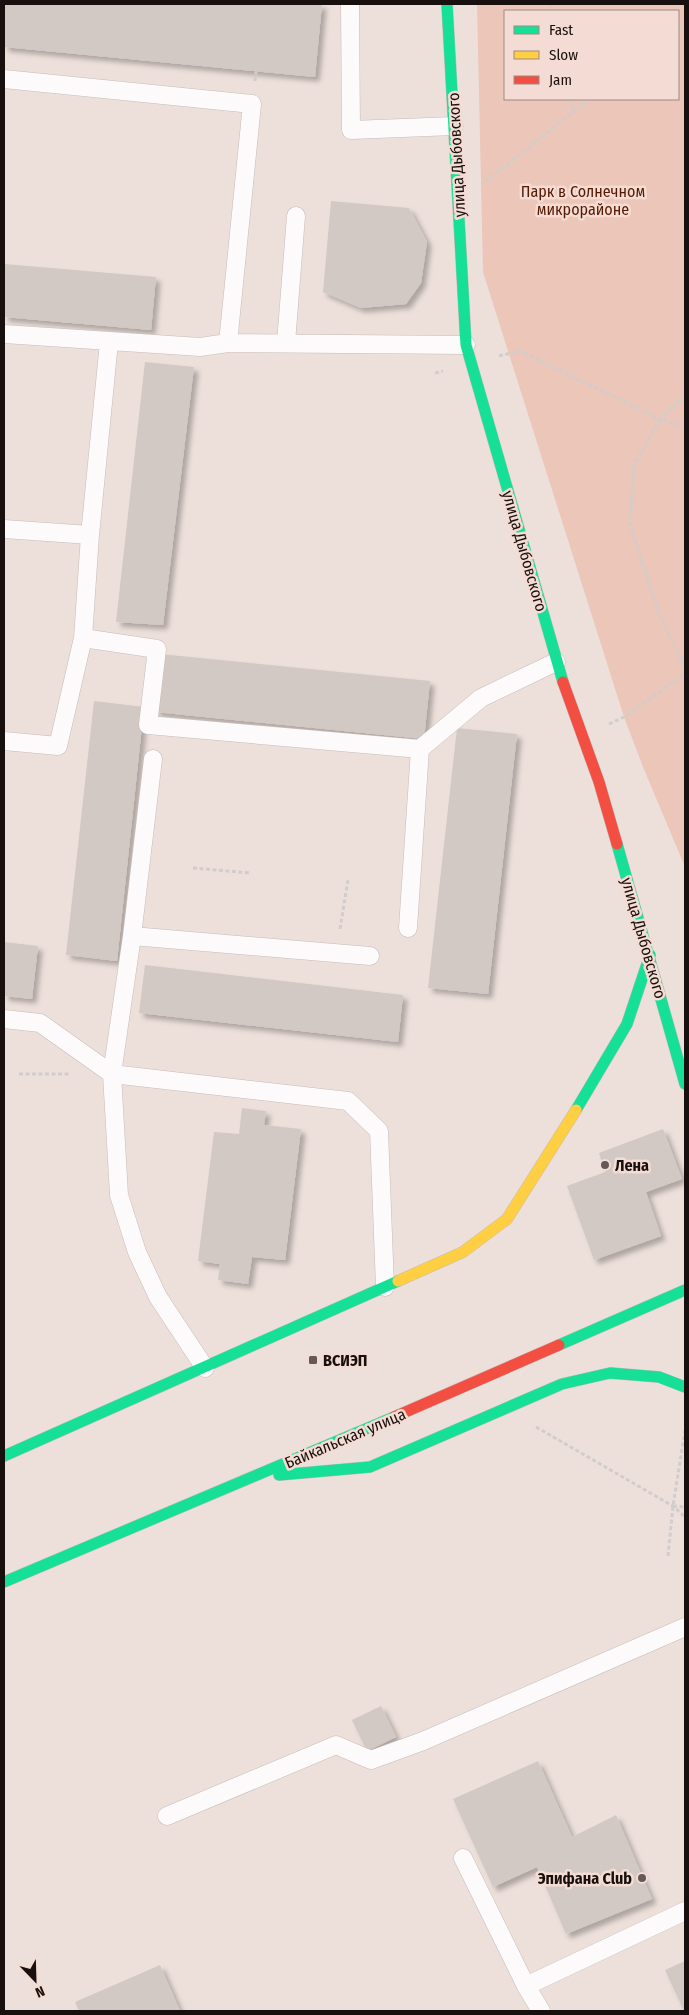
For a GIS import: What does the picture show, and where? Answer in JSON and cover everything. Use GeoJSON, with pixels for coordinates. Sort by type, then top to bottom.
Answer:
{"type":"FeatureCollection","features":[{"type":"Feature","properties":{"kind":"street","name":"улица Дыбовского"},"geometry":{"type":"LineString","coordinates":[[447,4],[466,345],[556,662],[599,782],[650,955],[685,1084]]}},
{"type":"Feature","properties":{"kind":"street"},"geometry":{"type":"LineString","coordinates":[[4,1456],[463,1252],[507,1219],[555,1146],[626,1024],[650,955]]}},
{"type":"Feature","properties":{"kind":"street","name":"Байкальская улица"},"geometry":{"type":"LineString","coordinates":[[4,1582],[255,1477],[685,1290]]}},
{"type":"Feature","properties":{"kind":"street"},"geometry":{"type":"LineString","coordinates":[[255,1477],[370,1467],[562,1384],[610,1373],[659,1377],[685,1387]]}},
{"type":"Feature","properties":{"kind":"lane"},"geometry":{"type":"LineString","coordinates":[[350,4],[351,130],[454,126]]}},
{"type":"Feature","properties":{"kind":"lane"},"geometry":{"type":"LineString","coordinates":[[4,79],[252,104],[228,343]]}},
{"type":"Feature","properties":{"kind":"lane"},"geometry":{"type":"LineString","coordinates":[[286,343],[296,216]]}},
{"type":"Feature","properties":{"kind":"lane"},"geometry":{"type":"LineString","coordinates":[[4,334],[200,347],[228,343],[466,345]]}},
{"type":"Feature","properties":{"kind":"lane"},"geometry":{"type":"LineString","coordinates":[[4,741],[58,746],[83,638],[90,535],[109,342]]}},
{"type":"Feature","properties":{"kind":"lane"},"geometry":{"type":"LineString","coordinates":[[4,529],[90,535]]}},
{"type":"Feature","properties":{"kind":"lane"},"geometry":{"type":"LineString","coordinates":[[83,638],[157,649],[148,724],[420,749],[481,698],[556,662]]}},
{"type":"Feature","properties":{"kind":"lane"},"geometry":{"type":"LineString","coordinates":[[408,928],[420,749]]}},
{"type":"Feature","properties":{"kind":"lane"},"geometry":{"type":"LineString","coordinates":[[153,759],[132,936],[112,1074],[119,1195],[137,1252],[158,1297],[205,1368]]}},
{"type":"Feature","properties":{"kind":"lane"},"geometry":{"type":"LineString","coordinates":[[132,936],[370,956]]}},
{"type":"Feature","properties":{"kind":"lane"},"geometry":{"type":"LineString","coordinates":[[4,1020],[40,1022],[112,1074],[348,1101],[379,1131],[385,1287]]}},
{"type":"Feature","properties":{"kind":"lane"},"geometry":{"type":"LineString","coordinates":[[167,1816],[336,1745],[371,1760],[423,1741],[685,1627]]}},
{"type":"Feature","properties":{"kind":"lane"},"geometry":{"type":"LineString","coordinates":[[463,1858],[526,1986],[541,2011]]}},
{"type":"Feature","properties":{"kind":"lane"},"geometry":{"type":"LineString","coordinates":[[526,1986],[685,1911]]}},
{"type":"Feature","properties":{"kind":"path"},"geometry":{"type":"LineString","coordinates":[[570,100],[573,112]]}},
{"type":"Feature","properties":{"kind":"path"},"geometry":{"type":"LineString","coordinates":[[457,183],[482,185],[589,100]]}},
{"type":"Feature","properties":{"kind":"path"},"geometry":{"type":"LineString","coordinates":[[434,373],[520,350],[660,419],[685,427]]}},
{"type":"Feature","properties":{"kind":"path"},"geometry":{"type":"LineString","coordinates":[[685,395],[660,419],[634,465],[630,524],[659,614],[685,668]]}},
{"type":"Feature","properties":{"kind":"path"},"geometry":{"type":"LineString","coordinates":[[582,736],[624,717],[685,674]]}},
{"type":"Feature","properties":{"kind":"path"},"geometry":{"type":"LineString","coordinates":[[193,868],[251,873]]}},
{"type":"Feature","properties":{"kind":"path"},"geometry":{"type":"LineString","coordinates":[[337,953],[348,880]]}},
{"type":"Feature","properties":{"kind":"path"},"geometry":{"type":"LineString","coordinates":[[530,1423],[673,1506],[685,1517]]}},
{"type":"Feature","properties":{"kind":"path"},"geometry":{"type":"LineString","coordinates":[[668,1556],[673,1506],[685,1430]]}},
{"type":"Feature","properties":{"kind":"path"},"geometry":{"type":"LineString","coordinates":[[673,1506],[685,1507]]}},
{"type":"Feature","properties":{"kind":"green space","name":"Парк в Солнечном микрорайоне"},"geometry":{"type":"Polygon","coordinates":[[[477,4],[685,4],[685,867],[624,717],[483,272],[477,4]]]}},
{"type":"Feature","properties":{"kind":"building"},"geometry":{"type":"Polygon","coordinates":[[[4,4],[322,4],[315,77],[4,47],[4,4]]]}},
{"type":"Feature","properties":{"kind":"building"},"geometry":{"type":"Polygon","coordinates":[[[331,201],[409,208],[427,242],[421,283],[406,304],[361,308],[323,292],[331,201]]]}},
{"type":"Feature","properties":{"kind":"building"},"geometry":{"type":"Polygon","coordinates":[[[4,264],[156,277],[151,330],[4,317],[4,264]]]}},
{"type":"Feature","properties":{"kind":"building"},"geometry":{"type":"Polygon","coordinates":[[[145,362],[194,367],[163,625],[116,622],[145,362]]]}},
{"type":"Feature","properties":{"kind":"building"},"geometry":{"type":"Polygon","coordinates":[[[160,654],[430,681],[424,739],[155,712],[160,654]]]}},
{"type":"Feature","properties":{"kind":"building"},"geometry":{"type":"Polygon","coordinates":[[[94,701],[144,707],[117,961],[66,955],[94,701]]]}},
{"type":"Feature","properties":{"kind":"building"},"geometry":{"type":"Polygon","coordinates":[[[457,728],[517,734],[488,994],[428,988],[457,728]]]}},
{"type":"Feature","properties":{"kind":"building"},"geometry":{"type":"Polygon","coordinates":[[[4,942],[38,946],[32,999],[4,996],[4,942]]]}},
{"type":"Feature","properties":{"kind":"building"},"geometry":{"type":"Polygon","coordinates":[[[145,965],[403,995],[398,1042],[139,1013],[145,965]]]}},
{"type":"Feature","properties":{"kind":"building"},"geometry":{"type":"Polygon","coordinates":[[[242,1108],[266,1111],[264,1125],[301,1129],[285,1260],[252,1257],[248,1284],[218,1280],[220,1264],[198,1261],[214,1132],[239,1134],[242,1108]]]}},
{"type":"Feature","properties":{"kind":"building"},"geometry":{"type":"Polygon","coordinates":[[[663,1129],[682,1179],[646,1192],[661,1236],[594,1260],[567,1186],[605,1172],[599,1153],[663,1129]]]}},
{"type":"Feature","properties":{"kind":"building"},"geometry":{"type":"Polygon","coordinates":[[[381,1706],[396,1737],[367,1751],[352,1720],[381,1706]]]}},
{"type":"Feature","properties":{"kind":"building"},"geometry":{"type":"Polygon","coordinates":[[[538,1761],[572,1837],[616,1815],[652,1899],[566,1934],[537,1867],[493,1887],[453,1799],[538,1761]]]}},
{"type":"Feature","properties":{"kind":"building"},"geometry":{"type":"Polygon","coordinates":[[[685,1961],[685,2011],[684,2011],[665,1970],[685,1961]]]}},
{"type":"Feature","properties":{"kind":"building"},"geometry":{"type":"Polygon","coordinates":[[[160,1965],[180,2011],[79,2011],[75,2002],[160,1965]]]}},
{"type":"Feature","properties":{"kind":"traffic: fast"},"geometry":{"type":"LineString","coordinates":[[447,4],[466,345],[563,682]]}},
{"type":"Feature","properties":{"kind":"traffic: fast"},"geometry":{"type":"LineString","coordinates":[[617,844],[685,1084]]}},
{"type":"Feature","properties":{"kind":"traffic: fast"},"geometry":{"type":"LineString","coordinates":[[576,1110],[627,1024],[650,955]]}},
{"type":"Feature","properties":{"kind":"traffic: fast"},"geometry":{"type":"LineString","coordinates":[[4,1456],[398,1281]]}},
{"type":"Feature","properties":{"kind":"traffic: fast"},"geometry":{"type":"LineString","coordinates":[[559,1345],[685,1290]]}},
{"type":"Feature","properties":{"kind":"traffic: fast"},"geometry":{"type":"LineString","coordinates":[[279,1475],[370,1467],[562,1384],[610,1373],[659,1377],[685,1387]]}},
{"type":"Feature","properties":{"kind":"traffic: fast"},"geometry":{"type":"LineString","coordinates":[[4,1582],[394,1417]]}},
{"type":"Feature","properties":{"kind":"traffic: slow"},"geometry":{"type":"LineString","coordinates":[[398,1281],[463,1252],[507,1219],[576,1110]]}},
{"type":"Feature","properties":{"kind":"traffic: jam"},"geometry":{"type":"LineString","coordinates":[[563,682],[599,782],[617,844]]}},
{"type":"Feature","properties":{"kind":"traffic: jam"},"geometry":{"type":"LineString","coordinates":[[394,1417],[559,1345]]}},
{"type":"Feature","properties":{"kind":"place","name":"Лена"},"geometry":{"type":"Point","coordinates":[605,1165]}},
{"type":"Feature","properties":{"kind":"place","name":"ВСИЭП"},"geometry":{"type":"Point","coordinates":[313,1360]}},
{"type":"Feature","properties":{"kind":"place","name":"Эпифана Club"},"geometry":{"type":"Point","coordinates":[642,1878]}}]}
